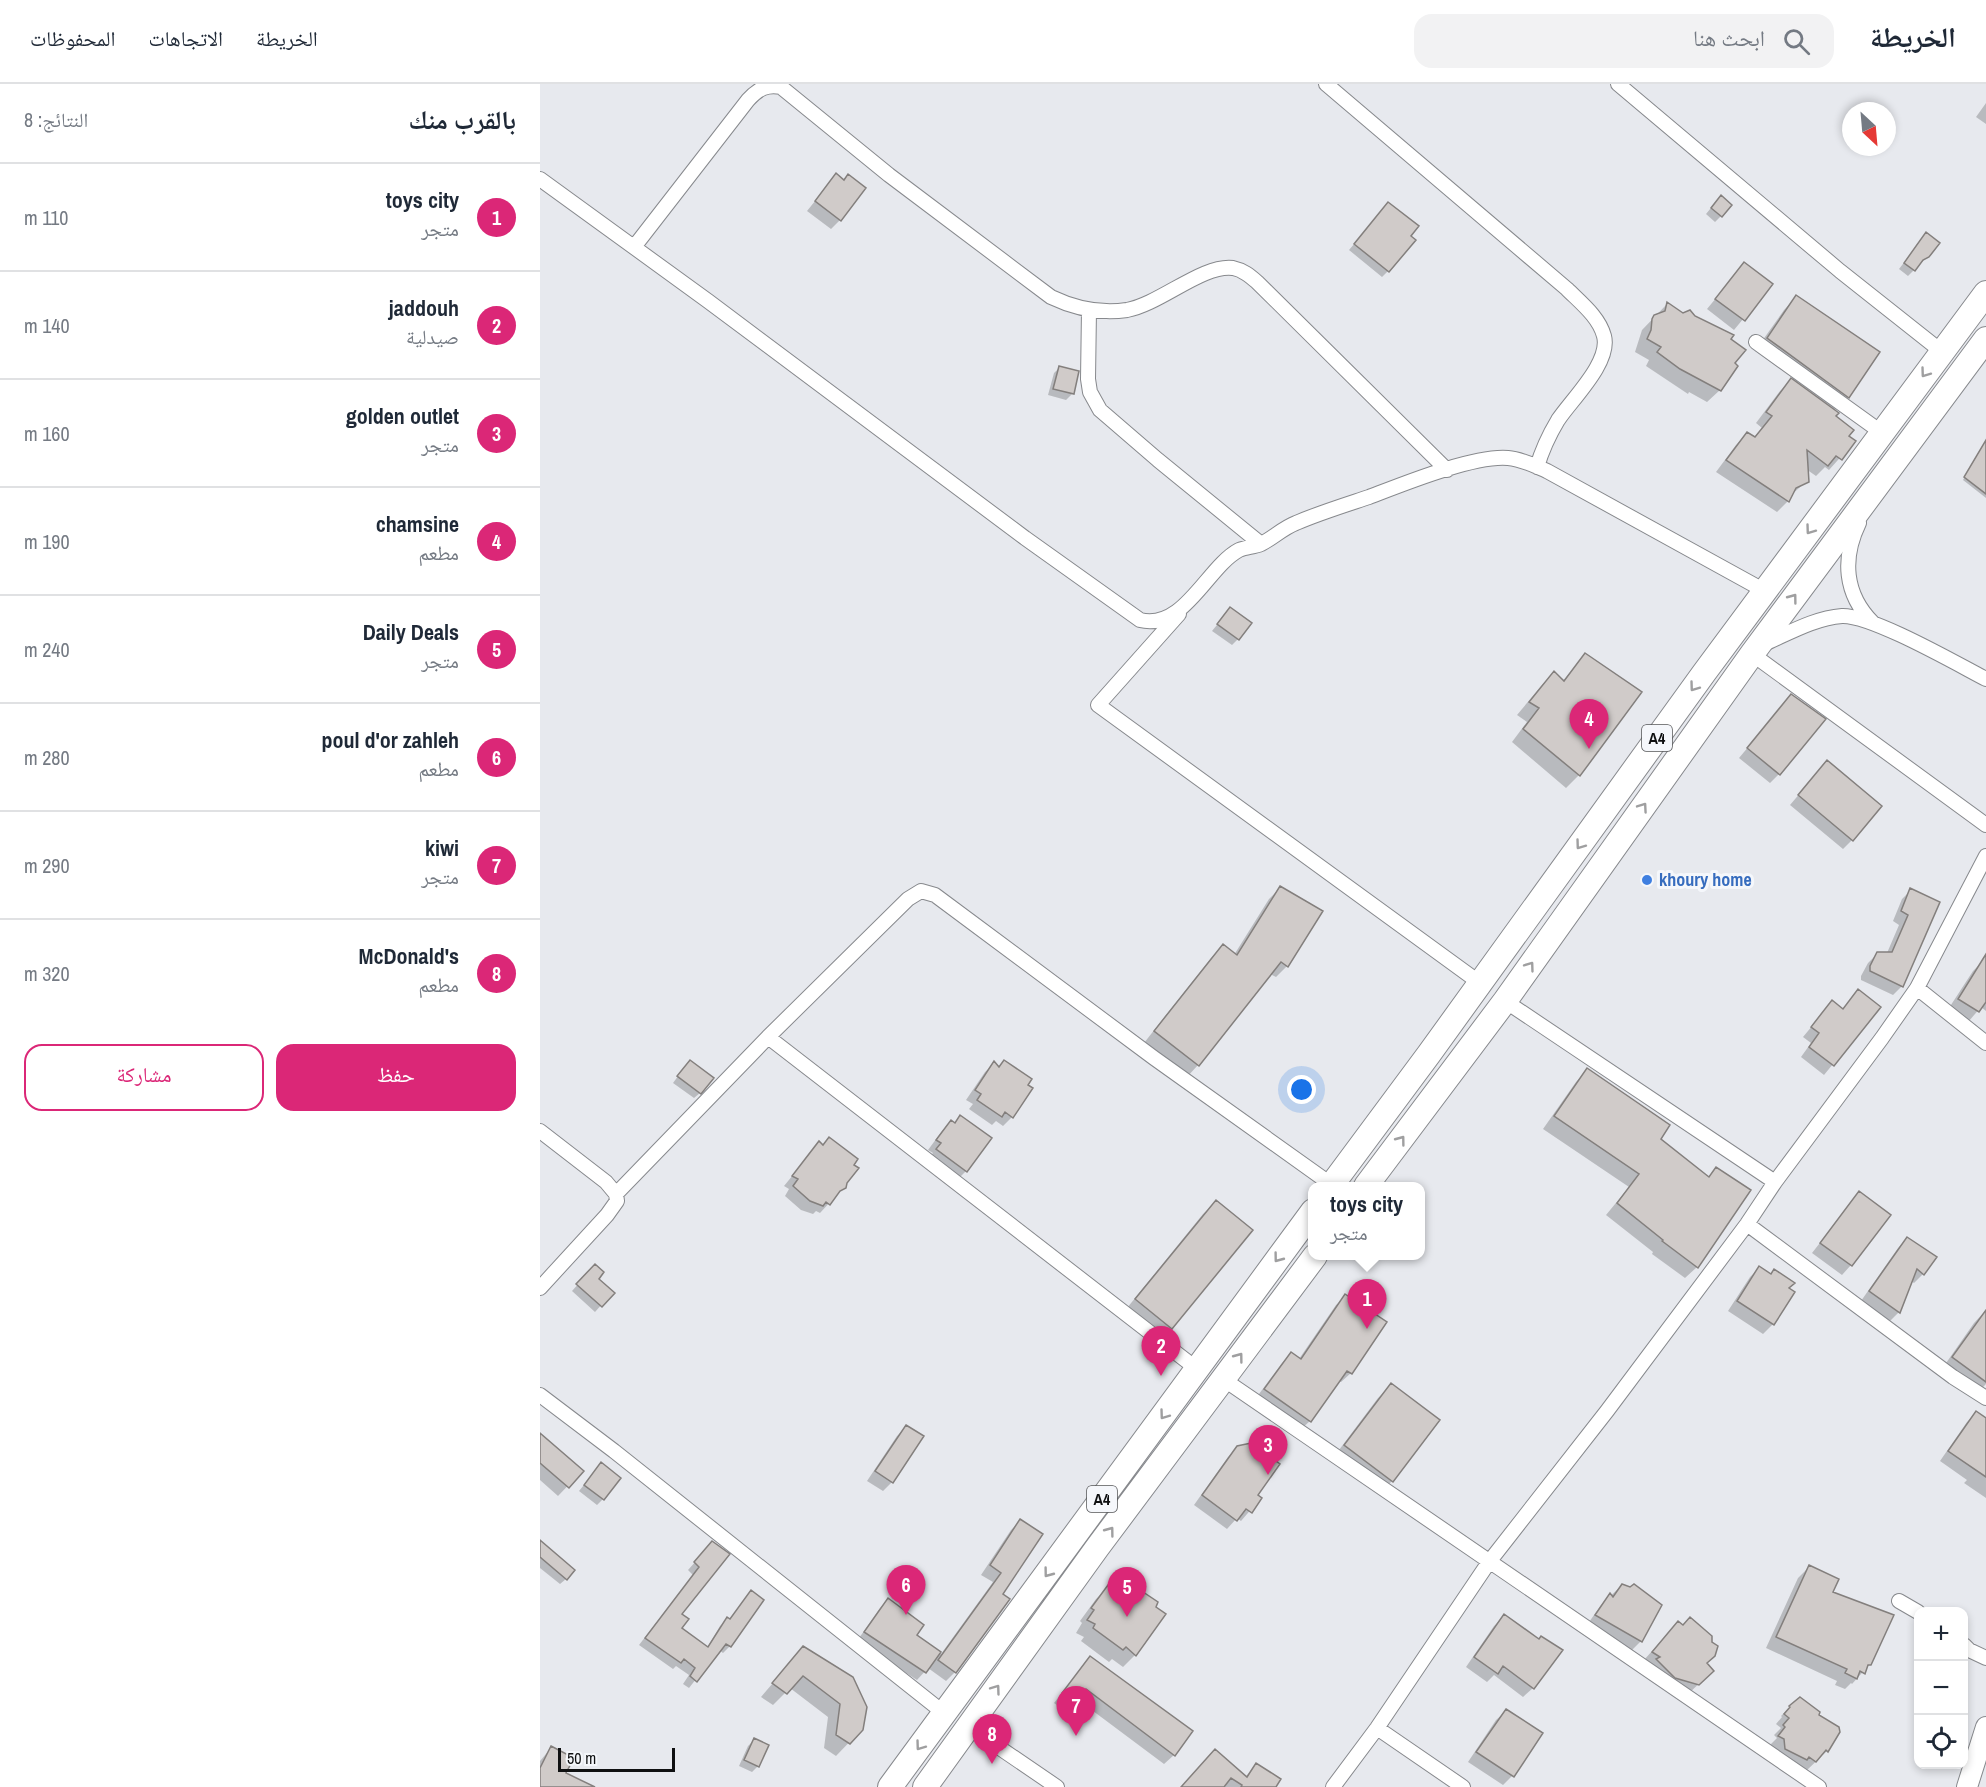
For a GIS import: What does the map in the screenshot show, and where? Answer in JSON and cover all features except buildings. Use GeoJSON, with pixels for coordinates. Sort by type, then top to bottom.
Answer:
{"type":"FeatureCollection","features":[{"type":"Feature","properties":{"kind":"highway","name":"A4"},"geometry":{"type":"LineString","coordinates":[[1335,1182],[1881,432],[1986,293]]}},
{"type":"Feature","properties":{"kind":"highway","name":"A4"},"geometry":{"type":"LineString","coordinates":[[1369,1182],[1505,1001],[1754,650],[1880,480],[1983,348]]}},
{"type":"Feature","properties":{"kind":"highway","name":"A4"},"geometry":{"type":"LineString","coordinates":[[890,1787],[1308,1218]]}},
{"type":"Feature","properties":{"kind":"highway","name":"A4"},"geometry":{"type":"LineString","coordinates":[[925,1787],[1097,1548],[1312,1260]]}},
{"type":"Feature","properties":{"kind":"main road"},"geometry":{"type":"LineString","coordinates":[[1967,1787],[1986,1727]]}},
{"type":"Feature","properties":{"kind":"street"},"geometry":{"type":"LineString","coordinates":[[1326,84],[1567,289],[1590,311],[1599,325],[1605,338],[1600,362],[1559,420],[1542,450],[1537,467]]}},
{"type":"Feature","properties":{"kind":"street"},"geometry":{"type":"LineString","coordinates":[[1618,84],[1840,271],[1941,351]]}},
{"type":"Feature","properties":{"kind":"street"},"geometry":{"type":"LineString","coordinates":[[634,247],[748,99],[756,92],[772,85],[781,87],[889,175],[1051,297],[1068,305],[1089,310],[1125,310],[1143,305],[1219,269],[1233,268],[1245,272],[1447,470]]}},
{"type":"Feature","properties":{"kind":"street"},"geometry":{"type":"LineString","coordinates":[[540,179],[1129,614],[1149,622],[1156,621],[1188,603]]}},
{"type":"Feature","properties":{"kind":"street"},"geometry":{"type":"LineString","coordinates":[[1089,310],[1088,379],[1090,392],[1100,410],[1261,544]]}},
{"type":"Feature","properties":{"kind":"street"},"geometry":{"type":"LineString","coordinates":[[1755,342],[1881,432]]}},
{"type":"Feature","properties":{"kind":"street"},"geometry":{"type":"LineString","coordinates":[[1480,983],[1098,705],[1226,560],[1239,551],[1261,544],[1295,523],[1395,487],[1493,458],[1509,458],[1537,467],[1765,591]]}},
{"type":"Feature","properties":{"kind":"street"},"geometry":{"type":"LineString","coordinates":[[1875,624],[1866,616],[1852,594],[1848,580],[1848,552],[1854,533],[1880,480]]}},
{"type":"Feature","properties":{"kind":"street"},"geometry":{"type":"LineString","coordinates":[[1986,679],[1875,624],[1845,616],[1808,625],[1754,650],[1986,825]]}},
{"type":"Feature","properties":{"kind":"street"},"geometry":{"type":"LineString","coordinates":[[1333,1787],[1377,1728],[1489,1562],[1747,1224],[1775,1182],[1917,988],[1982,876],[1986,856]]}},
{"type":"Feature","properties":{"kind":"street"},"geometry":{"type":"LineString","coordinates":[[616,1194],[768,1037],[908,898],[921,891],[928,892],[1326,1182]]}},
{"type":"Feature","properties":{"kind":"street"},"geometry":{"type":"LineString","coordinates":[[1917,988],[1986,1043]]}},
{"type":"Feature","properties":{"kind":"street"},"geometry":{"type":"LineString","coordinates":[[1505,1001],[1775,1182]]}},
{"type":"Feature","properties":{"kind":"street"},"geometry":{"type":"LineString","coordinates":[[768,1037],[1197,1369]]}},
{"type":"Feature","properties":{"kind":"street"},"geometry":{"type":"LineString","coordinates":[[540,1131],[606,1182],[616,1194],[617,1201],[540,1288]]}},
{"type":"Feature","properties":{"kind":"street"},"geometry":{"type":"LineString","coordinates":[[1747,1224],[1953,1377],[1986,1398]]}},
{"type":"Feature","properties":{"kind":"street"},"geometry":{"type":"LineString","coordinates":[[1223,1379],[1819,1787]]}},
{"type":"Feature","properties":{"kind":"street"},"geometry":{"type":"LineString","coordinates":[[540,1395],[944,1713]]}},
{"type":"Feature","properties":{"kind":"street"},"geometry":{"type":"LineString","coordinates":[[1899,1600],[1914,1609]]}},
{"type":"Feature","properties":{"kind":"street"},"geometry":{"type":"LineString","coordinates":[[1968,1649],[1986,1658]]}},
{"type":"Feature","properties":{"kind":"street"},"geometry":{"type":"LineString","coordinates":[[969,1727],[1058,1787]]}},
{"type":"Feature","properties":{"kind":"street"},"geometry":{"type":"LineString","coordinates":[[1377,1728],[1463,1787]]}},
{"type":"Feature","properties":{"kind":"place","name":"chamsine"},"geometry":{"type":"Point","coordinates":[1589,749]}},
{"type":"Feature","properties":{"kind":"place","name":"khoury home"},"geometry":{"type":"Point","coordinates":[1647,880]}},
{"type":"Feature","properties":{"kind":"place","name":"toys city"},"geometry":{"type":"Point","coordinates":[1367,1329]}},
{"type":"Feature","properties":{"kind":"place","name":"jaddouh"},"geometry":{"type":"Point","coordinates":[1161,1376]}},
{"type":"Feature","properties":{"kind":"place","name":"golden outlet"},"geometry":{"type":"Point","coordinates":[1268,1475]}},
{"type":"Feature","properties":{"kind":"place","name":"poul d'or zahleh"},"geometry":{"type":"Point","coordinates":[906,1615]}},
{"type":"Feature","properties":{"kind":"place","name":"Daily Deals"},"geometry":{"type":"Point","coordinates":[1127,1617]}},
{"type":"Feature","properties":{"kind":"place","name":"kiwi"},"geometry":{"type":"Point","coordinates":[1076,1736]}},
{"type":"Feature","properties":{"kind":"place","name":"McDonald's"},"geometry":{"type":"Point","coordinates":[992,1764]}}]}
